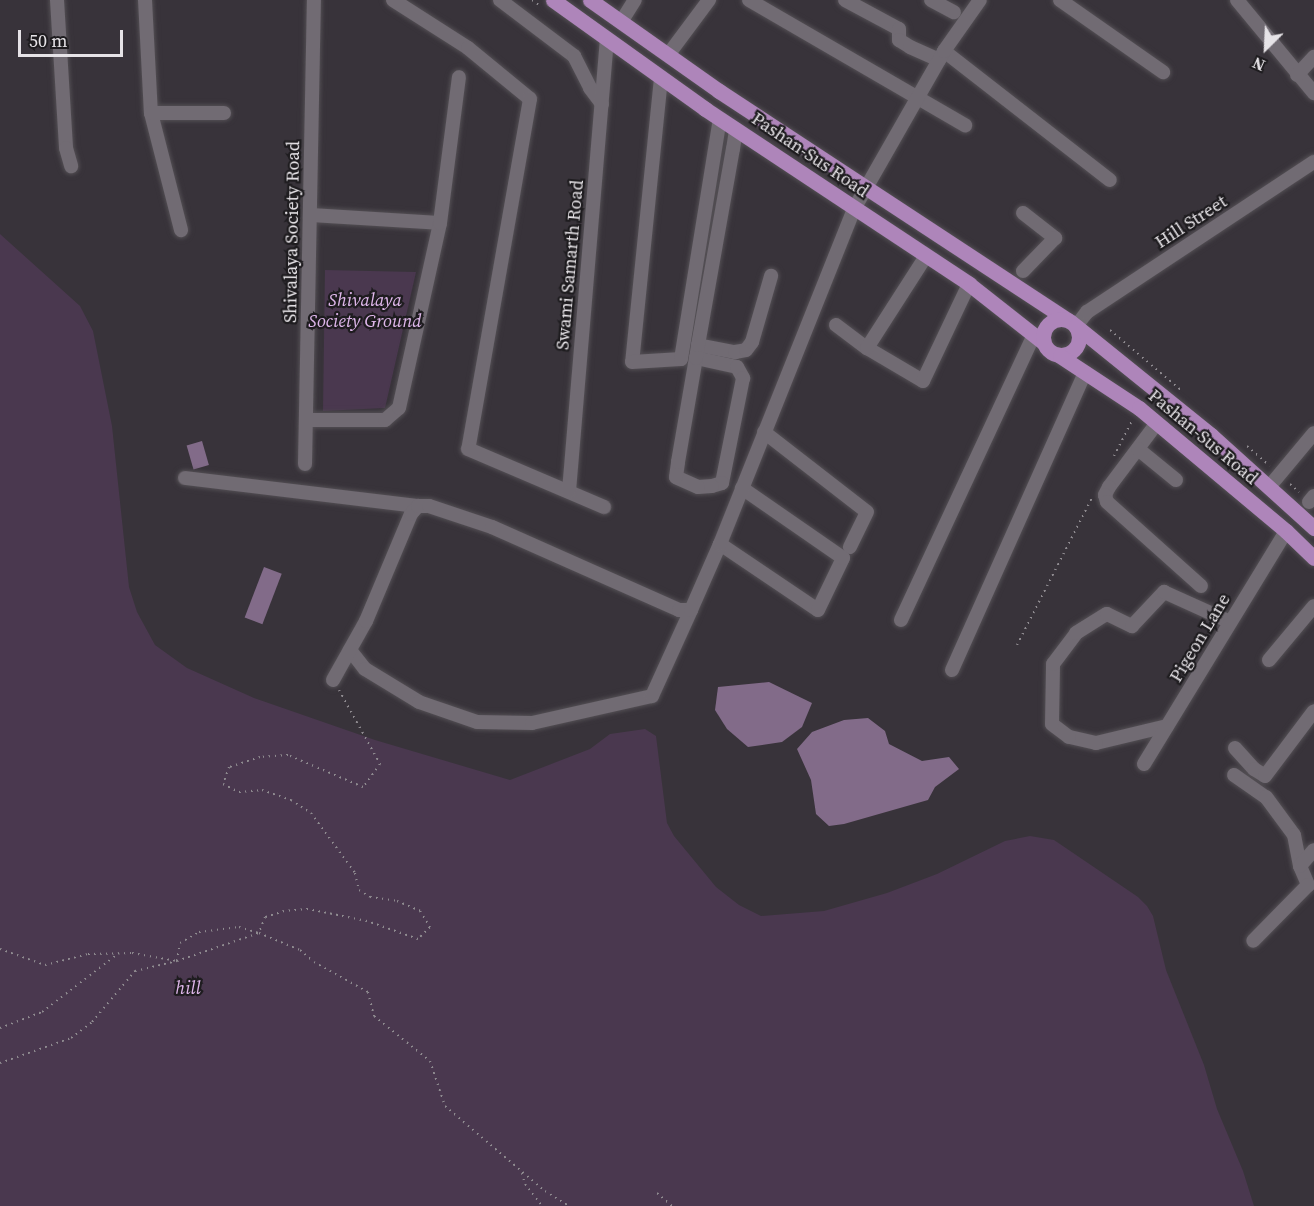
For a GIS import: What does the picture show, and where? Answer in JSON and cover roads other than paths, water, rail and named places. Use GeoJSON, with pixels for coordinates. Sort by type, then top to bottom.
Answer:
{"type":"FeatureCollection","features":[{"type":"Feature","properties":{"kind":"main road","name":"Pashan-Sus Road"},"geometry":{"type":"LineString","coordinates":[[553,0],[720,119],[969,284],[1039,339]]}},
{"type":"Feature","properties":{"kind":"main road","name":"Pashan-Sus Road"},"geometry":{"type":"LineString","coordinates":[[590,0],[668,55],[1072,323],[1212,435],[1314,528]]}},
{"type":"Feature","properties":{"kind":"main road"},"geometry":{"type":"LineString","coordinates":[[1051,322],[1072,323],[1080,333],[1076,350],[1060,356],[1050,352],[1039,339],[1051,322]]}},
{"type":"Feature","properties":{"kind":"main road","name":"Pashan-Sus Road"},"geometry":{"type":"LineString","coordinates":[[1060,356],[1139,408],[1286,531],[1314,558]]}},
{"type":"Feature","properties":{"kind":"street"},"geometry":{"type":"LineString","coordinates":[[57,0],[66,148],[70,166]]}},
{"type":"Feature","properties":{"kind":"street"},"geometry":{"type":"LineString","coordinates":[[145,0],[150,113],[181,230]]}},
{"type":"Feature","properties":{"kind":"street","name":"Shivalaya Society Road"},"geometry":{"type":"LineString","coordinates":[[305,464],[314,0]]}},
{"type":"Feature","properties":{"kind":"street"},"geometry":{"type":"LineString","coordinates":[[393,0],[468,48],[530,99],[468,449],[604,507]]}},
{"type":"Feature","properties":{"kind":"street"},"geometry":{"type":"LineString","coordinates":[[500,0],[574,56],[590,88],[602,104]]}},
{"type":"Feature","properties":{"kind":"street"},"geometry":{"type":"LineString","coordinates":[[621,22],[635,0]]}},
{"type":"Feature","properties":{"kind":"street"},"geometry":{"type":"LineString","coordinates":[[668,55],[709,0]]}},
{"type":"Feature","properties":{"kind":"street"},"geometry":{"type":"LineString","coordinates":[[748,0],[965,125]]}},
{"type":"Feature","properties":{"kind":"street"},"geometry":{"type":"LineString","coordinates":[[844,0],[899,29],[899,39],[909,47],[941,56],[1110,180]]}},
{"type":"Feature","properties":{"kind":"street"},"geometry":{"type":"LineString","coordinates":[[931,0],[954,12]]}},
{"type":"Feature","properties":{"kind":"street"},"geometry":{"type":"LineString","coordinates":[[350,650],[365,669],[419,702],[477,722],[532,723],[652,696],[720,544],[854,209],[941,56],[980,0]]}},
{"type":"Feature","properties":{"kind":"street"},"geometry":{"type":"LineString","coordinates":[[1060,0],[1163,72]]}},
{"type":"Feature","properties":{"kind":"street"},"geometry":{"type":"LineString","coordinates":[[1237,0],[1314,93]]}},
{"type":"Feature","properties":{"kind":"street","name":"Swami Samarth Road"},"geometry":{"type":"LineString","coordinates":[[569,492],[608,41]]}},
{"type":"Feature","properties":{"kind":"street"},"geometry":{"type":"LineString","coordinates":[[1297,75],[1314,57]]}},
{"type":"Feature","properties":{"kind":"street"},"geometry":{"type":"LineString","coordinates":[[306,420],[385,420],[399,408],[440,223],[459,77]]}},
{"type":"Feature","properties":{"kind":"street"},"geometry":{"type":"LineString","coordinates":[[661,78],[632,362],[681,359],[720,119]]}},
{"type":"Feature","properties":{"kind":"street"},"geometry":{"type":"LineString","coordinates":[[150,113],[224,113]]}},
{"type":"Feature","properties":{"kind":"street"},"geometry":{"type":"LineString","coordinates":[[697,352],[737,367],[743,378],[722,483],[712,486],[698,486],[675,477],[736,129]]}},
{"type":"Feature","properties":{"kind":"street","name":"Hill Street"},"geometry":{"type":"LineString","coordinates":[[1072,323],[1314,162]]}},
{"type":"Feature","properties":{"kind":"street"},"geometry":{"type":"LineString","coordinates":[[310,208],[440,223]]}},
{"type":"Feature","properties":{"kind":"street"},"geometry":{"type":"LineString","coordinates":[[1023,213],[1055,238],[1023,270]]}},
{"type":"Feature","properties":{"kind":"street"},"geometry":{"type":"LineString","coordinates":[[867,348],[926,256]]}},
{"type":"Feature","properties":{"kind":"street"},"geometry":{"type":"LineString","coordinates":[[697,352],[746,350],[752,342],[771,276]]}},
{"type":"Feature","properties":{"kind":"street"},"geometry":{"type":"LineString","coordinates":[[836,325],[867,348],[923,381],[969,284]]}},
{"type":"Feature","properties":{"kind":"street"},"geometry":{"type":"LineString","coordinates":[[901,620],[1039,339]]}},
{"type":"Feature","properties":{"kind":"street"},"geometry":{"type":"LineString","coordinates":[[952,670],[1085,372]]}},
{"type":"Feature","properties":{"kind":"street"},"geometry":{"type":"LineString","coordinates":[[1157,423],[1105,495],[1107,502],[1201,586]]}},
{"type":"Feature","properties":{"kind":"street"},"geometry":{"type":"LineString","coordinates":[[764,432],[867,512],[850,547]]}},
{"type":"Feature","properties":{"kind":"street"},"geometry":{"type":"LineString","coordinates":[[1269,487],[1314,433]]}},
{"type":"Feature","properties":{"kind":"street"},"geometry":{"type":"LineString","coordinates":[[1138,449],[1176,480]]}},
{"type":"Feature","properties":{"kind":"street"},"geometry":{"type":"LineString","coordinates":[[185,478],[429,506],[492,527],[680,610],[694,604]]}},
{"type":"Feature","properties":{"kind":"street"},"geometry":{"type":"LineString","coordinates":[[720,544],[818,610],[843,558],[742,488]]}},
{"type":"Feature","properties":{"kind":"street"},"geometry":{"type":"LineString","coordinates":[[333,680],[366,621],[411,514],[418,506]]}},
{"type":"Feature","properties":{"kind":"street","name":"Pigeon Lane"},"geometry":{"type":"LineString","coordinates":[[1144,764],[1286,531]]}},
{"type":"Feature","properties":{"kind":"street"},"geometry":{"type":"LineString","coordinates":[[1167,726],[1096,743],[1069,737],[1052,724],[1053,664],[1076,633],[1107,614],[1132,626],[1164,592],[1230,622]]}},
{"type":"Feature","properties":{"kind":"street"},"geometry":{"type":"LineString","coordinates":[[1269,660],[1314,606]]}},
{"type":"Feature","properties":{"kind":"street"},"geometry":{"type":"LineString","coordinates":[[1234,748],[1254,769],[1265,776],[1314,711]]}},
{"type":"Feature","properties":{"kind":"street"},"geometry":{"type":"LineString","coordinates":[[1234,775],[1266,796],[1294,835],[1300,866],[1308,885],[1253,941]]}},
{"type":"Feature","properties":{"kind":"street"},"geometry":{"type":"LineString","coordinates":[[1300,866],[1314,850]]}},
{"type":"Feature","properties":{"kind":"park label","name":"Shivalaya Society Ground"},"geometry":{"type":"Point","coordinates":[365,311]}},
{"type":"Feature","properties":{"kind":"park label","name":"hill"},"geometry":{"type":"Point","coordinates":[188,988]}}]}
